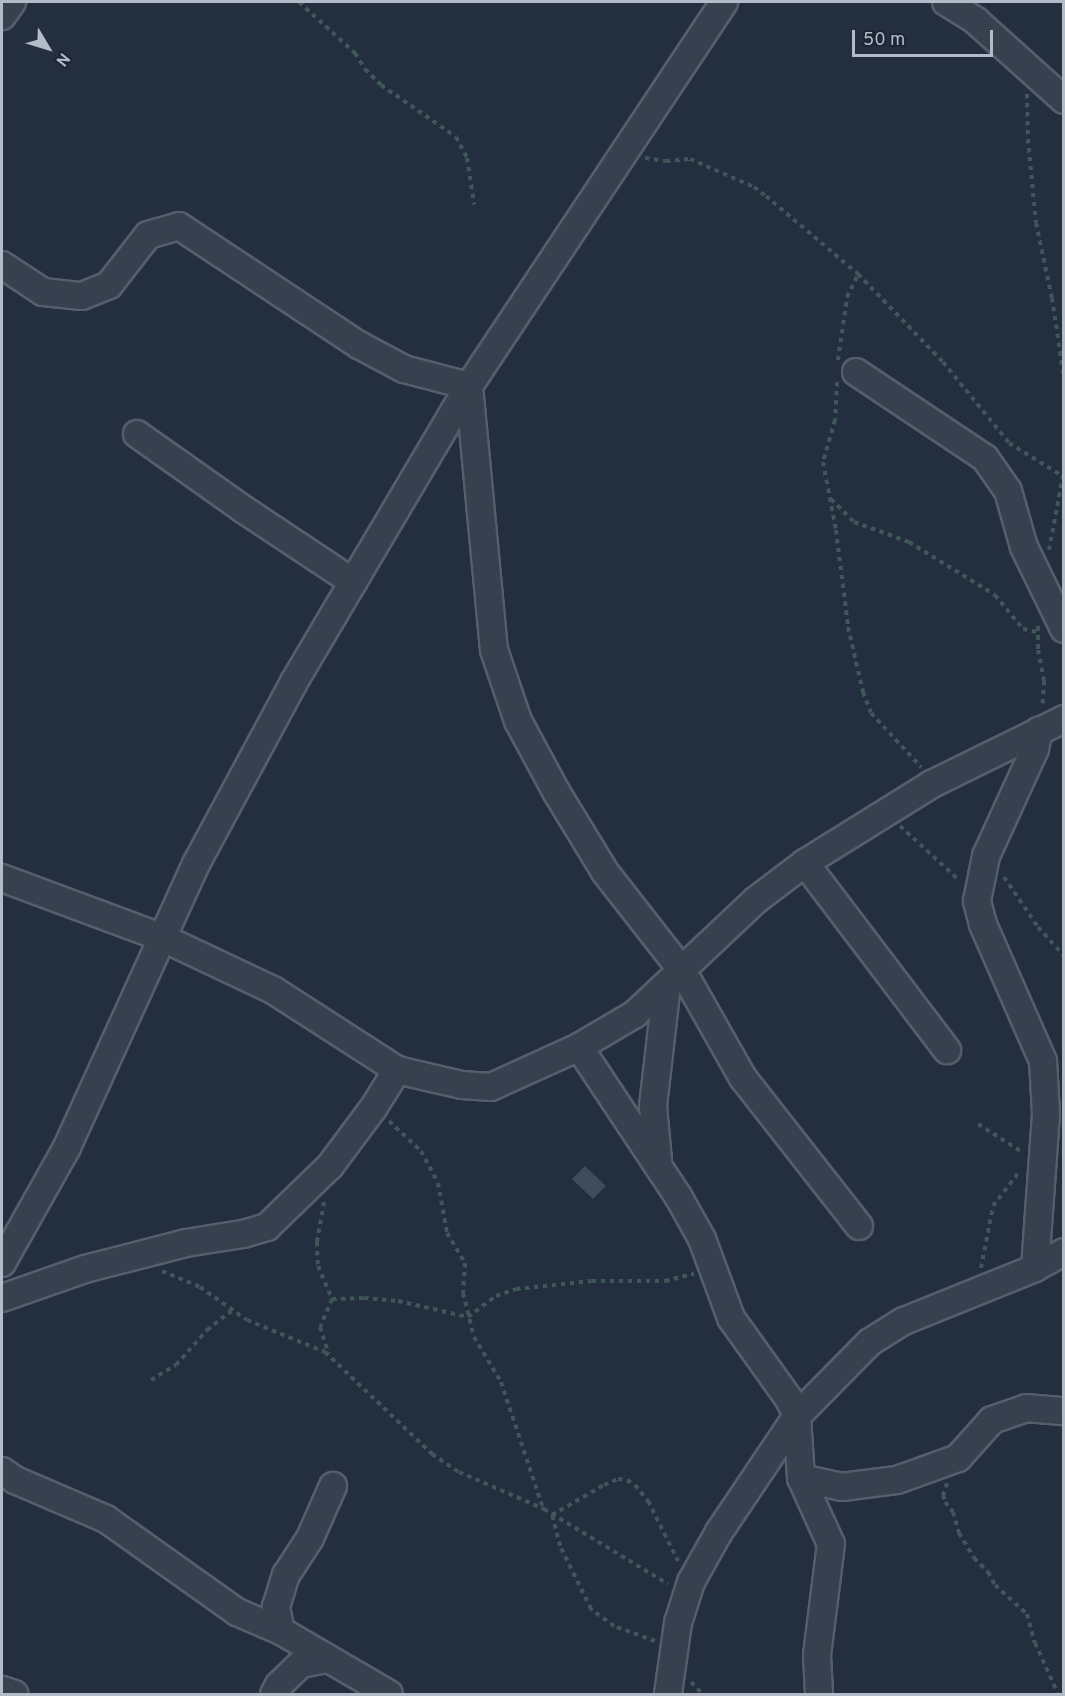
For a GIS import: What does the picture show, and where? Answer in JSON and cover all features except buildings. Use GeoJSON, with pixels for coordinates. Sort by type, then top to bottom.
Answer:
{"type":"FeatureCollection","features":[{"type":"Feature","properties":{"kind":"street"},"geometry":{"type":"LineString","coordinates":[[2,16],[12,2]]}},
{"type":"Feature","properties":{"kind":"street"},"geometry":{"type":"LineString","coordinates":[[2,1263],[67,1147],[207,844],[294,682],[469,386],[621,153],[724,2]]}},
{"type":"Feature","properties":{"kind":"street"},"geometry":{"type":"LineString","coordinates":[[946,2],[976,21],[1026,67],[1062,94]]}},
{"type":"Feature","properties":{"kind":"street"},"geometry":{"type":"LineString","coordinates":[[2,265],[43,292],[82,296],[110,285],[148,235],[179,226],[359,345],[404,369],[469,386]]}},
{"type":"Feature","properties":{"kind":"street"},"geometry":{"type":"LineString","coordinates":[[843,371],[985,458],[1008,491],[1024,547],[1064,629]]}},
{"type":"Feature","properties":{"kind":"street"},"geometry":{"type":"LineString","coordinates":[[469,386],[494,650],[518,721],[557,793],[605,872],[742,1078],[859,1226]]}},
{"type":"Feature","properties":{"kind":"street"},"geometry":{"type":"LineString","coordinates":[[137,434],[243,509],[353,582]]}},
{"type":"Feature","properties":{"kind":"street"},"geometry":{"type":"LineString","coordinates":[[2,878],[163,938],[273,990],[397,1070],[462,1085],[491,1087],[579,1047],[635,1014],[756,900],[805,863],[932,784],[1064,719]]}},
{"type":"Feature","properties":{"kind":"street"},"geometry":{"type":"LineString","coordinates":[[1035,1268],[1038,1153],[1046,1114],[1043,1061],[983,924],[976,901],[986,856],[1035,749],[1039,730]]}},
{"type":"Feature","properties":{"kind":"street"},"geometry":{"type":"LineString","coordinates":[[805,863],[948,1050]]}},
{"type":"Feature","properties":{"kind":"street"},"geometry":{"type":"LineString","coordinates":[[658,1163],[652,1106],[675,978]]}},
{"type":"Feature","properties":{"kind":"street"},"geometry":{"type":"LineString","coordinates":[[579,1047],[658,1163],[702,1239],[731,1318],[789,1400],[797,1416],[801,1478],[831,1544],[817,1655],[819,1695]]}},
{"type":"Feature","properties":{"kind":"street"},"geometry":{"type":"LineString","coordinates":[[2,1298],[85,1269],[136,1258],[186,1243],[243,1234],[267,1227],[320,1178],[374,1107],[397,1070]]}},
{"type":"Feature","properties":{"kind":"street"},"geometry":{"type":"LineString","coordinates":[[668,1695],[678,1623],[689,1588],[719,1532],[797,1416],[870,1342],[904,1321],[1035,1268],[1064,1252]]}},
{"type":"Feature","properties":{"kind":"street"},"geometry":{"type":"LineString","coordinates":[[801,1478],[842,1487],[897,1480],[958,1458],[992,1420],[1026,1408],[1064,1411]]}},
{"type":"Feature","properties":{"kind":"street"},"geometry":{"type":"LineString","coordinates":[[2,1471],[15,1480],[106,1519],[237,1612],[281,1631],[389,1695]]}},
{"type":"Feature","properties":{"kind":"street"},"geometry":{"type":"LineString","coordinates":[[281,1631],[276,1607],[286,1575],[310,1538],[333,1486]]}},
{"type":"Feature","properties":{"kind":"street"},"geometry":{"type":"LineString","coordinates":[[274,1695],[279,1685],[301,1664],[326,1659]]}},
{"type":"Feature","properties":{"kind":"street"},"geometry":{"type":"LineString","coordinates":[[2,1690],[14,1695]]}},
{"type":"Feature","properties":{"kind":"path"},"geometry":{"type":"LineString","coordinates":[[299,2],[355,53],[365,69],[381,85],[456,136],[467,158],[474,204]]}},
{"type":"Feature","properties":{"kind":"path"},"geometry":{"type":"LineString","coordinates":[[1026,67],[1028,139],[1036,223],[1052,298],[1064,378]]}},
{"type":"Feature","properties":{"kind":"path"},"geometry":{"type":"LineString","coordinates":[[621,153],[655,161],[690,159],[754,187],[858,274],[943,362],[1009,443],[1064,477]]}},
{"type":"Feature","properties":{"kind":"path"},"geometry":{"type":"LineString","coordinates":[[858,274],[847,297],[843,371],[835,420],[825,446],[823,462],[848,627],[863,692],[871,713],[919,763],[932,784]]}},
{"type":"Feature","properties":{"kind":"path"},"geometry":{"type":"LineString","coordinates":[[830,498],[854,522],[909,542],[995,595],[1023,629],[1037,632]]}},
{"type":"Feature","properties":{"kind":"path"},"geometry":{"type":"LineString","coordinates":[[886,814],[946,867],[976,901]]}},
{"type":"Feature","properties":{"kind":"path"},"geometry":{"type":"LineString","coordinates":[[986,856],[1022,900],[1048,941],[1064,956]]}},
{"type":"Feature","properties":{"kind":"path"},"geometry":{"type":"LineString","coordinates":[[374,1107],[421,1151],[438,1184],[447,1233],[465,1263],[463,1293],[474,1337],[501,1382],[544,1509]]}},
{"type":"Feature","properties":{"kind":"path"},"geometry":{"type":"LineString","coordinates":[[978,1124],[1038,1153],[1005,1187],[993,1206],[979,1291]]}},
{"type":"Feature","properties":{"kind":"path"},"geometry":{"type":"LineString","coordinates":[[325,1198],[317,1242],[318,1266],[332,1299],[320,1327],[329,1355]]}},
{"type":"Feature","properties":{"kind":"path"},"geometry":{"type":"LineString","coordinates":[[136,1258],[200,1287],[214,1295],[231,1311],[329,1355],[432,1454],[459,1473],[544,1509],[689,1588]]}},
{"type":"Feature","properties":{"kind":"path"},"geometry":{"type":"LineString","coordinates":[[332,1299],[364,1298],[398,1301],[468,1317],[496,1296],[516,1289],[592,1281],[665,1281],[713,1272]]}},
{"type":"Feature","properties":{"kind":"path"},"geometry":{"type":"LineString","coordinates":[[151,1380],[176,1365],[207,1330],[231,1311]]}},
{"type":"Feature","properties":{"kind":"path"},"geometry":{"type":"LineString","coordinates":[[958,1458],[950,1473],[944,1495],[945,1502],[953,1512],[958,1533],[974,1558],[988,1572],[995,1585],[1009,1601],[1027,1614],[1035,1643],[1058,1695]]}},
{"type":"Feature","properties":{"kind":"path"},"geometry":{"type":"LineString","coordinates":[[552,1515],[604,1485],[618,1479],[627,1480],[635,1485],[648,1501],[689,1588]]}},
{"type":"Feature","properties":{"kind":"path"},"geometry":{"type":"LineString","coordinates":[[552,1515],[560,1546],[591,1609],[614,1626],[674,1647]]}}]}
